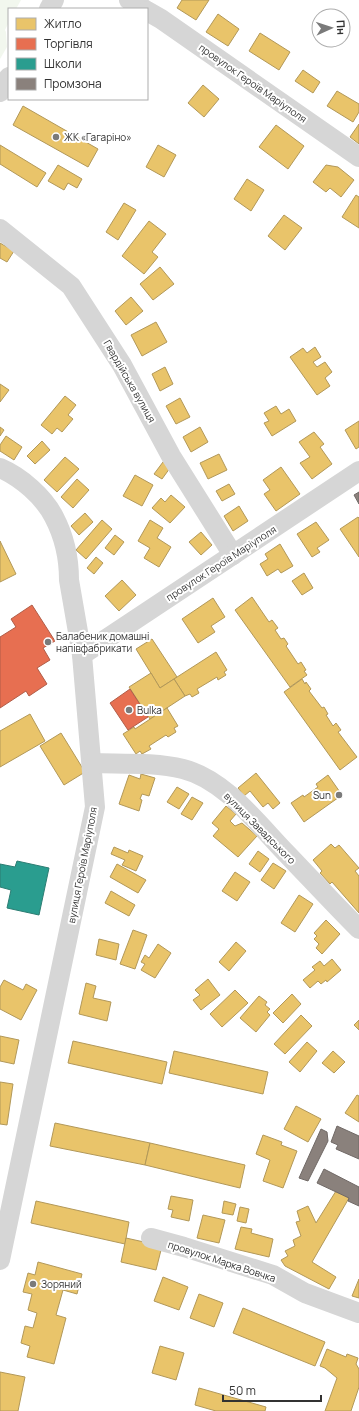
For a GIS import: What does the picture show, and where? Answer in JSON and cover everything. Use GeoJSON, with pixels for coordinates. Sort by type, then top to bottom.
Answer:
{"type":"FeatureCollection","features":[{"type":"Feature","properties":{"kind":"street","name":"провулок Героїв Маріуполя"},"geometry":{"type":"LineString","coordinates":[[129,0],[143,8]]}},
{"type":"Feature","properties":{"kind":"street","name":"провулок Героїв Маріуполя"},"geometry":{"type":"LineString","coordinates":[[148,11],[359,157]]}},
{"type":"Feature","properties":{"kind":"street"},"geometry":{"type":"LineString","coordinates":[[0,92],[8,79]]}},
{"type":"Feature","properties":{"kind":"street","name":"Гвардійська вулиця"},"geometry":{"type":"LineString","coordinates":[[0,230],[71,286],[122,364],[171,456],[233,555]]}},
{"type":"Feature","properties":{"kind":"street","name":"вулиця Героїв Маріуполя"},"geometry":{"type":"LineString","coordinates":[[0,468],[10,472],[39,496],[54,517],[66,548],[69,580],[82,655],[95,800],[94,813],[0,1260]]}},
{"type":"Feature","properties":{"kind":"street","name":"провулок Героїв Маріуполя"},"geometry":{"type":"LineString","coordinates":[[82,655],[359,471]]}},
{"type":"Feature","properties":{"kind":"street","name":"вулиця Завадського"},"geometry":{"type":"LineString","coordinates":[[92,763],[172,767],[193,772],[215,783],[231,796],[359,929]]}},
{"type":"Feature","properties":{"kind":"street","name":"провулок Марка Вовчка"},"geometry":{"type":"LineString","coordinates":[[151,1238],[273,1275],[305,1293],[359,1313]]}},
{"type":"Feature","properties":{"kind":"shaded area"},"geometry":{"type":"Polygon","coordinates":[[[0,0],[21,0],[17,8],[8,8],[8,24],[5,30],[7,47],[0,59],[0,0]]]}},
{"type":"Feature","properties":{"kind":"building: Житло"},"geometry":{"type":"Polygon","coordinates":[[[182,0],[209,0],[196,20],[177,8],[182,0]]]}},
{"type":"Feature","properties":{"kind":"building: Житло"},"geometry":{"type":"Polygon","coordinates":[[[218,14],[239,29],[228,46],[206,32],[218,14]]]}},
{"type":"Feature","properties":{"kind":"building: Житло"},"geometry":{"type":"Polygon","coordinates":[[[260,33],[290,52],[279,70],[249,51],[260,33]]]}},
{"type":"Feature","properties":{"kind":"building: Житло"},"geometry":{"type":"Polygon","coordinates":[[[303,70],[320,82],[313,93],[295,81],[303,70]]]}},
{"type":"Feature","properties":{"kind":"building: Житло"},"geometry":{"type":"Polygon","coordinates":[[[203,85],[219,99],[204,117],[188,103],[203,85]]]}},
{"type":"Feature","properties":{"kind":"building: Житло"},"geometry":{"type":"Polygon","coordinates":[[[337,91],[359,104],[359,112],[353,122],[327,106],[337,91]]]}},
{"type":"Feature","properties":{"kind":"building: Житло","name":"ЖК «Гагаріно»"},"geometry":{"type":"Polygon","coordinates":[[[23,106],[98,149],[88,167],[13,125],[23,106]]]}},
{"type":"Feature","properties":{"kind":"building: Житло"},"geometry":{"type":"Polygon","coordinates":[[[359,124],[359,144],[350,137],[359,124]]]}},
{"type":"Feature","properties":{"kind":"building: Житло"},"geometry":{"type":"Polygon","coordinates":[[[276,125],[304,146],[288,169],[259,147],[276,125]]]}},
{"type":"Feature","properties":{"kind":"building: Житло"},"geometry":{"type":"Polygon","coordinates":[[[0,145],[46,173],[37,187],[0,164],[0,145]]]}},
{"type":"Feature","properties":{"kind":"building: Житло"},"geometry":{"type":"Polygon","coordinates":[[[158,145],[176,155],[164,177],[146,167],[158,145]]]}},
{"type":"Feature","properties":{"kind":"building: Житло"},"geometry":{"type":"Polygon","coordinates":[[[58,165],[82,179],[77,188],[68,183],[64,190],[48,181],[58,165]]]}},
{"type":"Feature","properties":{"kind":"building: Житло"},"geometry":{"type":"Polygon","coordinates":[[[326,165],[338,167],[354,180],[341,197],[330,188],[326,192],[313,182],[326,165]]]}},
{"type":"Feature","properties":{"kind":"building: Житло"},"geometry":{"type":"Polygon","coordinates":[[[247,179],[264,190],[251,211],[234,199],[247,179]]]}},
{"type":"Feature","properties":{"kind":"building: Житло"},"geometry":{"type":"Polygon","coordinates":[[[356,195],[359,197],[359,228],[342,217],[356,195]]]}},
{"type":"Feature","properties":{"kind":"building: Житло"},"geometry":{"type":"Polygon","coordinates":[[[124,203],[136,210],[118,240],[106,232],[124,203]]]}},
{"type":"Feature","properties":{"kind":"building: Житло"},"geometry":{"type":"Polygon","coordinates":[[[284,215],[302,228],[285,250],[268,236],[284,215]]]}},
{"type":"Feature","properties":{"kind":"building: Житло"},"geometry":{"type":"Polygon","coordinates":[[[149,221],[166,234],[152,252],[158,257],[144,274],[122,256],[149,221]]]}},
{"type":"Feature","properties":{"kind":"building: Житло"},"geometry":{"type":"Polygon","coordinates":[[[0,243],[14,251],[7,262],[0,258],[0,243]]]}},
{"type":"Feature","properties":{"kind":"building: Житло"},"geometry":{"type":"Polygon","coordinates":[[[160,267],[174,284],[153,300],[140,284],[160,267]]]}},
{"type":"Feature","properties":{"kind":"building: Житло"},"geometry":{"type":"Polygon","coordinates":[[[131,297],[143,311],[126,325],[115,311],[131,297]]]}},
{"type":"Feature","properties":{"kind":"building: Житло"},"geometry":{"type":"Polygon","coordinates":[[[156,322],[167,342],[142,356],[131,335],[156,322]]]}},
{"type":"Feature","properties":{"kind":"building: Житло"},"geometry":{"type":"Polygon","coordinates":[[[315,347],[321,357],[313,362],[317,367],[325,362],[332,372],[325,378],[330,386],[317,395],[290,357],[303,348],[307,353],[315,347]]]}},
{"type":"Feature","properties":{"kind":"building: Житло"},"geometry":{"type":"Polygon","coordinates":[[[165,367],[173,384],[160,391],[152,374],[165,367]]]}},
{"type":"Feature","properties":{"kind":"building: Житло"},"geometry":{"type":"Polygon","coordinates":[[[0,384],[9,390],[0,402],[0,384]]]}},
{"type":"Feature","properties":{"kind":"building: Житло"},"geometry":{"type":"Polygon","coordinates":[[[65,396],[76,405],[68,415],[73,419],[62,432],[57,428],[52,434],[41,425],[65,396]]]}},
{"type":"Feature","properties":{"kind":"building: Житло"},"geometry":{"type":"Polygon","coordinates":[[[180,398],[190,417],[176,424],[166,406],[180,398]]]}},
{"type":"Feature","properties":{"kind":"building: Житло"},"geometry":{"type":"Polygon","coordinates":[[[276,406],[281,414],[289,409],[296,421],[272,436],[264,423],[269,421],[264,413],[276,406]]]}},
{"type":"Feature","properties":{"kind":"building: Житло"},"geometry":{"type":"Polygon","coordinates":[[[359,421],[359,447],[356,449],[345,430],[359,421]]]}},
{"type":"Feature","properties":{"kind":"building: Житло"},"geometry":{"type":"Polygon","coordinates":[[[0,427],[4,430],[0,436],[0,427]]]}},
{"type":"Feature","properties":{"kind":"building: Житло"},"geometry":{"type":"Polygon","coordinates":[[[200,427],[208,442],[191,452],[183,437],[200,427]]]}},
{"type":"Feature","properties":{"kind":"building: Житло"},"geometry":{"type":"Polygon","coordinates":[[[314,432],[324,444],[320,447],[332,464],[312,479],[300,463],[310,457],[299,442],[314,432]]]}},
{"type":"Feature","properties":{"kind":"building: Житло"},"geometry":{"type":"Polygon","coordinates":[[[6,436],[22,447],[14,460],[0,451],[0,445],[6,436]]]}},
{"type":"Feature","properties":{"kind":"building: Житло"},"geometry":{"type":"Polygon","coordinates":[[[42,441],[50,450],[35,464],[27,456],[42,441]]]}},
{"type":"Feature","properties":{"kind":"building: Житло"},"geometry":{"type":"Polygon","coordinates":[[[219,454],[227,470],[208,479],[200,463],[219,454]]]}},
{"type":"Feature","properties":{"kind":"building: Житло"},"geometry":{"type":"Polygon","coordinates":[[[65,457],[79,469],[57,492],[44,480],[65,457]]]}},
{"type":"Feature","properties":{"kind":"building: Житло"},"geometry":{"type":"Polygon","coordinates":[[[166,458],[170,468],[162,479],[154,474],[166,458]]]}},
{"type":"Feature","properties":{"kind":"building: Житло"},"geometry":{"type":"Polygon","coordinates":[[[281,467],[300,494],[276,511],[264,494],[270,490],[263,480],[281,467]]]}},
{"type":"Feature","properties":{"kind":"building: Житло"},"geometry":{"type":"Polygon","coordinates":[[[135,475],[153,485],[142,506],[123,496],[135,475]]]}},
{"type":"Feature","properties":{"kind":"building: Житло"},"geometry":{"type":"Polygon","coordinates":[[[77,479],[89,490],[73,508],[61,497],[77,479]]]}},
{"type":"Feature","properties":{"kind":"building: Житло"},"geometry":{"type":"Polygon","coordinates":[[[229,484],[235,494],[222,501],[216,491],[229,484]]]}},
{"type":"Feature","properties":{"kind":"building: Житло"},"geometry":{"type":"Polygon","coordinates":[[[171,495],[185,507],[170,523],[152,508],[161,498],[165,502],[171,495]]]}},
{"type":"Feature","properties":{"kind":"building: Житло"},"geometry":{"type":"Polygon","coordinates":[[[239,506],[248,521],[233,531],[224,516],[239,506]]]}},
{"type":"Feature","properties":{"kind":"building: Житло"},"geometry":{"type":"Polygon","coordinates":[[[85,513],[93,522],[79,535],[71,526],[85,513]]]}},
{"type":"Feature","properties":{"kind":"building: Житло"},"geometry":{"type":"Polygon","coordinates":[[[358,517],[359,518],[359,557],[340,529],[358,517]]]}},
{"type":"Feature","properties":{"kind":"building: Житло"},"geometry":{"type":"Polygon","coordinates":[[[102,520],[112,529],[86,559],[76,550],[102,520]]]}},
{"type":"Feature","properties":{"kind":"building: Житло"},"geometry":{"type":"Polygon","coordinates":[[[150,520],[163,528],[157,538],[171,547],[159,567],[144,558],[150,548],[138,541],[150,520]]]}},
{"type":"Feature","properties":{"kind":"building: Житло"},"geometry":{"type":"Polygon","coordinates":[[[316,522],[329,540],[317,548],[320,552],[312,557],[297,534],[316,522]]]}},
{"type":"Feature","properties":{"kind":"building: Житло"},"geometry":{"type":"Polygon","coordinates":[[[201,532],[212,545],[201,555],[189,542],[201,532]]]}},
{"type":"Feature","properties":{"kind":"building: Житло"},"geometry":{"type":"Polygon","coordinates":[[[115,535],[124,542],[114,555],[105,548],[115,535]]]}},
{"type":"Feature","properties":{"kind":"building: Житло"},"geometry":{"type":"Polygon","coordinates":[[[0,541],[16,574],[0,582],[0,541]]]}},
{"type":"Feature","properties":{"kind":"building: Житло"},"geometry":{"type":"Polygon","coordinates":[[[280,544],[293,566],[281,573],[278,569],[267,576],[260,564],[268,559],[265,554],[280,544]]]}},
{"type":"Feature","properties":{"kind":"building: Житло"},"geometry":{"type":"Polygon","coordinates":[[[96,557],[103,563],[94,574],[87,568],[96,557]]]}},
{"type":"Feature","properties":{"kind":"building: Житло"},"geometry":{"type":"Polygon","coordinates":[[[304,573],[313,588],[302,595],[292,581],[304,573]]]}},
{"type":"Feature","properties":{"kind":"building: Житло"},"geometry":{"type":"Polygon","coordinates":[[[122,580],[136,595],[119,611],[105,596],[122,580]]]}},
{"type":"Feature","properties":{"kind":"building: Житло"},"geometry":{"type":"Polygon","coordinates":[[[252,597],[269,622],[272,620],[278,628],[275,630],[281,639],[284,638],[288,644],[286,646],[298,664],[301,662],[306,670],[304,671],[307,675],[290,687],[235,610],[252,597]]]}},
{"type":"Feature","properties":{"kind":"building: Житло"},"geometry":{"type":"Polygon","coordinates":[[[213,598],[225,617],[211,626],[215,632],[198,643],[182,619],[213,598]]]}},
{"type":"Feature","properties":{"kind":"building: Житло"},"geometry":{"type":"Polygon","coordinates":[[[152,639],[177,677],[160,688],[136,649],[152,639]]]}},
{"type":"Feature","properties":{"kind":"building: Житло"},"geometry":{"type":"Polygon","coordinates":[[[216,652],[227,670],[224,672],[226,675],[218,680],[217,677],[197,689],[199,693],[192,697],[190,694],[185,696],[174,679],[216,652]]]}},
{"type":"Feature","properties":{"kind":"building: Житло"},"geometry":{"type":"Polygon","coordinates":[[[151,673],[160,688],[174,679],[185,696],[150,719],[129,687],[151,673]]]}},
{"type":"Feature","properties":{"kind":"building: Житло"},"geometry":{"type":"Polygon","coordinates":[[[302,679],[311,689],[309,691],[322,708],[324,707],[328,714],[326,715],[333,726],[336,723],[341,730],[338,732],[357,757],[340,770],[284,692],[302,679]]]}},
{"type":"Feature","properties":{"kind":"building: Житло"},"geometry":{"type":"Polygon","coordinates":[[[167,708],[178,726],[174,728],[176,732],[168,737],[166,735],[149,746],[151,749],[142,754],[140,751],[136,754],[123,734],[134,727],[135,729],[167,708]]]}},
{"type":"Feature","properties":{"kind":"building: Житло"},"geometry":{"type":"Polygon","coordinates":[[[30,714],[45,741],[0,767],[0,731],[30,714]]]}},
{"type":"Feature","properties":{"kind":"building: Житло"},"geometry":{"type":"Polygon","coordinates":[[[61,733],[85,772],[64,785],[40,746],[61,733]]]}},
{"type":"Feature","properties":{"kind":"building: Житло"},"geometry":{"type":"Polygon","coordinates":[[[256,773],[280,803],[273,809],[268,803],[263,807],[250,791],[244,796],[238,788],[256,773]]]}},
{"type":"Feature","properties":{"kind":"building: Житло"},"geometry":{"type":"Polygon","coordinates":[[[141,774],[155,778],[149,796],[142,794],[139,811],[119,804],[129,775],[140,779],[141,774]]]}},
{"type":"Feature","properties":{"kind":"building: Житло"},"geometry":{"type":"Polygon","coordinates":[[[328,775],[342,795],[304,822],[291,803],[303,795],[304,797],[318,787],[316,784],[328,775]]]}},
{"type":"Feature","properties":{"kind":"building: Житло"},"geometry":{"type":"Polygon","coordinates":[[[177,787],[189,794],[179,809],[167,802],[177,787]]]}},
{"type":"Feature","properties":{"kind":"building: Житло"},"geometry":{"type":"Polygon","coordinates":[[[192,797],[203,803],[192,820],[181,814],[192,797]]]}},
{"type":"Feature","properties":{"kind":"building: Житло"},"geometry":{"type":"Polygon","coordinates":[[[226,806],[236,814],[230,821],[235,826],[242,823],[257,836],[238,857],[213,836],[219,829],[212,823],[226,806]]]}},
{"type":"Feature","properties":{"kind":"building: Житло"},"geometry":{"type":"Polygon","coordinates":[[[331,844],[335,848],[339,845],[359,868],[355,871],[359,876],[359,913],[332,882],[330,884],[320,873],[322,871],[313,860],[331,844]]]}},
{"type":"Feature","properties":{"kind":"building: Житло"},"geometry":{"type":"Polygon","coordinates":[[[114,847],[128,853],[129,850],[143,856],[136,871],[122,865],[125,860],[111,854],[114,847]]]}},
{"type":"Feature","properties":{"kind":"building: Житло"},"geometry":{"type":"Polygon","coordinates":[[[258,851],[269,859],[260,872],[249,864],[258,851]]]}},
{"type":"Feature","properties":{"kind":"building: Житло"},"geometry":{"type":"Polygon","coordinates":[[[273,863],[286,871],[274,889],[261,880],[273,863]]]}},
{"type":"Feature","properties":{"kind":"building: Житло"},"geometry":{"type":"Polygon","coordinates":[[[117,864],[146,880],[138,893],[110,877],[117,864]]]}},
{"type":"Feature","properties":{"kind":"building: Житло"},"geometry":{"type":"Polygon","coordinates":[[[235,872],[250,882],[237,901],[222,891],[235,872]]]}},
{"type":"Feature","properties":{"kind":"building: Житло"},"geometry":{"type":"Polygon","coordinates":[[[111,891],[135,905],[129,916],[105,903],[111,891]]]}},
{"type":"Feature","properties":{"kind":"building: Житло"},"geometry":{"type":"Polygon","coordinates":[[[299,895],[313,904],[295,932],[281,923],[299,895]]]}},
{"type":"Feature","properties":{"kind":"building: Житло"},"geometry":{"type":"Polygon","coordinates":[[[326,920],[340,934],[322,954],[316,948],[319,944],[314,939],[317,936],[314,933],[326,920]]]}},
{"type":"Feature","properties":{"kind":"building: Житло"},"geometry":{"type":"Polygon","coordinates":[[[133,930],[147,935],[135,969],[120,964],[133,930]]]}},
{"type":"Feature","properties":{"kind":"building: Житло"},"geometry":{"type":"Polygon","coordinates":[[[99,939],[119,944],[116,960],[96,955],[99,939]]]}},
{"type":"Feature","properties":{"kind":"building: Житло"},"geometry":{"type":"Polygon","coordinates":[[[236,942],[246,951],[229,971],[219,962],[236,942]]]}},
{"type":"Feature","properties":{"kind":"building: Житло"},"geometry":{"type":"Polygon","coordinates":[[[158,944],[171,953],[155,978],[141,970],[145,964],[141,962],[145,955],[149,958],[158,944]]]}},
{"type":"Feature","properties":{"kind":"building: Житло"},"geometry":{"type":"Polygon","coordinates":[[[332,959],[341,970],[327,982],[326,980],[321,984],[318,981],[310,988],[303,980],[315,970],[312,967],[320,961],[324,966],[332,959]]]}},
{"type":"Feature","properties":{"kind":"building: Житло"},"geometry":{"type":"Polygon","coordinates":[[[208,979],[220,995],[201,1010],[193,1000],[200,995],[195,990],[208,979]]]}},
{"type":"Feature","properties":{"kind":"building: Житло"},"geometry":{"type":"Polygon","coordinates":[[[4,980],[23,990],[26,984],[37,990],[21,1020],[0,1009],[0,987],[4,980]]]}},
{"type":"Feature","properties":{"kind":"building: Житло"},"geometry":{"type":"Polygon","coordinates":[[[86,983],[96,986],[93,998],[111,1002],[107,1021],[79,1014],[86,983]]]}},
{"type":"Feature","properties":{"kind":"building: Житло"},"geometry":{"type":"Polygon","coordinates":[[[235,990],[248,1003],[222,1027],[210,1014],[235,990]]]}},
{"type":"Feature","properties":{"kind":"building: Житло"},"geometry":{"type":"Polygon","coordinates":[[[292,994],[301,1004],[283,1023],[273,1013],[292,994]]]}},
{"type":"Feature","properties":{"kind":"building: Житло"},"geometry":{"type":"Polygon","coordinates":[[[259,996],[267,1002],[265,1005],[270,1009],[267,1012],[270,1015],[256,1032],[240,1018],[259,996]]]}},
{"type":"Feature","properties":{"kind":"building: Житло"},"geometry":{"type":"Polygon","coordinates":[[[301,1015],[312,1026],[285,1054],[274,1044],[301,1015]]]}},
{"type":"Feature","properties":{"kind":"building: Житло"},"geometry":{"type":"Polygon","coordinates":[[[359,1020],[359,1030],[354,1025],[359,1020]]]}},
{"type":"Feature","properties":{"kind":"building: Житло"},"geometry":{"type":"Polygon","coordinates":[[[0,1036],[19,1040],[14,1064],[0,1061],[0,1036]]]}},
{"type":"Feature","properties":{"kind":"building: Житло"},"geometry":{"type":"Polygon","coordinates":[[[73,1041],[167,1062],[162,1084],[68,1063],[73,1041]]]}},
{"type":"Feature","properties":{"kind":"building: Житло"},"geometry":{"type":"Polygon","coordinates":[[[307,1042],[317,1051],[300,1072],[289,1062],[307,1042]]]}},
{"type":"Feature","properties":{"kind":"building: Житло"},"geometry":{"type":"Polygon","coordinates":[[[174,1051],[268,1072],[263,1094],[169,1073],[174,1051]]]}},
{"type":"Feature","properties":{"kind":"building: Житло"},"geometry":{"type":"Polygon","coordinates":[[[333,1051],[345,1062],[334,1073],[322,1063],[333,1051]]]}},
{"type":"Feature","properties":{"kind":"building: Житло"},"geometry":{"type":"Polygon","coordinates":[[[0,1082],[13,1084],[7,1125],[0,1124],[0,1082]]]}},
{"type":"Feature","properties":{"kind":"building: Житло"},"geometry":{"type":"Polygon","coordinates":[[[357,1095],[359,1096],[359,1122],[345,1113],[357,1095]]]}},
{"type":"Feature","properties":{"kind":"building: Житло"},"geometry":{"type":"Polygon","coordinates":[[[296,1106],[321,1119],[308,1142],[284,1129],[296,1106]]]}},
{"type":"Feature","properties":{"kind":"building: Житло"},"geometry":{"type":"Polygon","coordinates":[[[55,1123],[150,1143],[145,1165],[50,1146],[55,1123]]]}},
{"type":"Feature","properties":{"kind":"building: Житло"},"geometry":{"type":"Polygon","coordinates":[[[263,1135],[282,1142],[281,1145],[297,1151],[283,1188],[263,1181],[270,1160],[256,1154],[263,1135]]]}},
{"type":"Feature","properties":{"kind":"building: Житло"},"geometry":{"type":"Polygon","coordinates":[[[150,1143],[245,1165],[240,1188],[145,1165],[150,1143]]]}},
{"type":"Feature","properties":{"kind":"building: Житло"},"geometry":{"type":"Polygon","coordinates":[[[336,1191],[349,1198],[312,1262],[336,1277],[329,1289],[285,1266],[281,1260],[288,1256],[285,1251],[295,1246],[293,1240],[301,1236],[296,1222],[300,1221],[297,1211],[308,1206],[316,1223],[336,1191]]]}},
{"type":"Feature","properties":{"kind":"building: Житло"},"geometry":{"type":"Polygon","coordinates":[[[171,1196],[193,1200],[189,1221],[171,1217],[173,1210],[168,1209],[171,1196]]]}},
{"type":"Feature","properties":{"kind":"building: Житло"},"geometry":{"type":"Polygon","coordinates":[[[36,1201],[129,1222],[125,1244],[31,1223],[36,1201]]]}},
{"type":"Feature","properties":{"kind":"building: Житло"},"geometry":{"type":"Polygon","coordinates":[[[224,1201],[236,1204],[233,1215],[222,1213],[224,1201]]]}},
{"type":"Feature","properties":{"kind":"building: Житло"},"geometry":{"type":"Polygon","coordinates":[[[240,1207],[249,1209],[246,1223],[237,1221],[240,1207]]]}},
{"type":"Feature","properties":{"kind":"building: Житло"},"geometry":{"type":"Polygon","coordinates":[[[203,1215],[225,1220],[219,1243],[197,1238],[203,1215]]]}},
{"type":"Feature","properties":{"kind":"building: Житло"},"geometry":{"type":"Polygon","coordinates":[[[241,1227],[252,1229],[251,1233],[273,1239],[269,1257],[235,1249],[241,1227]]]}},
{"type":"Feature","properties":{"kind":"building: Житло"},"geometry":{"type":"Polygon","coordinates":[[[126,1238],[162,1246],[156,1270],[121,1262],[126,1238]]]}},
{"type":"Feature","properties":{"kind":"building: Житло"},"geometry":{"type":"Polygon","coordinates":[[[38,1262],[82,1274],[77,1294],[63,1290],[56,1315],[66,1318],[54,1364],[27,1357],[30,1346],[21,1343],[25,1326],[33,1328],[37,1313],[28,1310],[32,1294],[23,1292],[28,1273],[35,1275],[38,1262]]]}},
{"type":"Feature","properties":{"kind":"building: Житло"},"geometry":{"type":"Polygon","coordinates":[[[163,1277],[188,1287],[179,1310],[154,1301],[163,1277]]]}},
{"type":"Feature","properties":{"kind":"building: Житло"},"geometry":{"type":"Polygon","coordinates":[[[359,1279],[359,1298],[352,1296],[359,1279]]]}},
{"type":"Feature","properties":{"kind":"building: Житло"},"geometry":{"type":"Polygon","coordinates":[[[199,1294],[223,1303],[214,1327],[190,1318],[199,1294]]]}},
{"type":"Feature","properties":{"kind":"building: Житло"},"geometry":{"type":"Polygon","coordinates":[[[243,1308],[325,1342],[315,1366],[233,1333],[243,1308]]]}},
{"type":"Feature","properties":{"kind":"building: Житло"},"geometry":{"type":"Polygon","coordinates":[[[160,1346],[184,1353],[176,1380],[152,1373],[160,1346]]]}},
{"type":"Feature","properties":{"kind":"building: Житло"},"geometry":{"type":"Polygon","coordinates":[[[327,1349],[346,1357],[347,1354],[358,1358],[356,1364],[359,1369],[359,1387],[351,1411],[325,1411],[337,1378],[325,1368],[320,1366],[327,1349]]]}},
{"type":"Feature","properties":{"kind":"building: Житло"},"geometry":{"type":"Polygon","coordinates":[[[0,1372],[25,1377],[18,1411],[0,1411],[0,1372]]]}},
{"type":"Feature","properties":{"kind":"building: Житло"},"geometry":{"type":"Polygon","coordinates":[[[199,1388],[266,1407],[265,1411],[216,1411],[195,1405],[199,1388]]]}},
{"type":"Feature","properties":{"kind":"building: Торгівля"},"geometry":{"type":"Polygon","coordinates":[[[32,605],[55,641],[43,648],[50,660],[37,668],[47,684],[29,696],[26,691],[0,708],[0,637],[16,627],[11,619],[32,605]]]}},
{"type":"Feature","properties":{"kind":"building: Торгівля"},"geometry":{"type":"Polygon","coordinates":[[[130,689],[148,717],[128,730],[110,703],[130,689]]]}},
{"type":"Feature","properties":{"kind":"building: Школи"},"geometry":{"type":"Polygon","coordinates":[[[17,861],[49,868],[39,915],[7,908],[11,890],[0,887],[0,864],[15,867],[17,861]]]}},
{"type":"Feature","properties":{"kind":"building: Промзона"},"geometry":{"type":"Polygon","coordinates":[[[359,492],[359,504],[354,495],[359,492]]]}},
{"type":"Feature","properties":{"kind":"building: Промзона"},"geometry":{"type":"Polygon","coordinates":[[[337,1126],[359,1136],[359,1159],[336,1149],[338,1145],[331,1142],[337,1126]]]}},
{"type":"Feature","properties":{"kind":"building: Промзона"},"geometry":{"type":"Polygon","coordinates":[[[321,1129],[327,1132],[328,1141],[308,1181],[299,1178],[321,1129]]]}},
{"type":"Feature","properties":{"kind":"building: Промзона"},"geometry":{"type":"Polygon","coordinates":[[[324,1169],[359,1187],[359,1206],[348,1201],[349,1198],[317,1183],[324,1169]]]}},
{"type":"Feature","properties":{"kind":"place","name":"ЖК «Гагаріно»"},"geometry":{"type":"Point","coordinates":[56,137]}},
{"type":"Feature","properties":{"kind":"place","name":"Балабеник домашні напівфабрикати"},"geometry":{"type":"Point","coordinates":[48,642]}},
{"type":"Feature","properties":{"kind":"place","name":"Bulka"},"geometry":{"type":"Point","coordinates":[129,710]}},
{"type":"Feature","properties":{"kind":"place","name":"Sun"},"geometry":{"type":"Point","coordinates":[339,795]}},
{"type":"Feature","properties":{"kind":"place","name":"Зоряний"},"geometry":{"type":"Point","coordinates":[33,1284]}}]}
